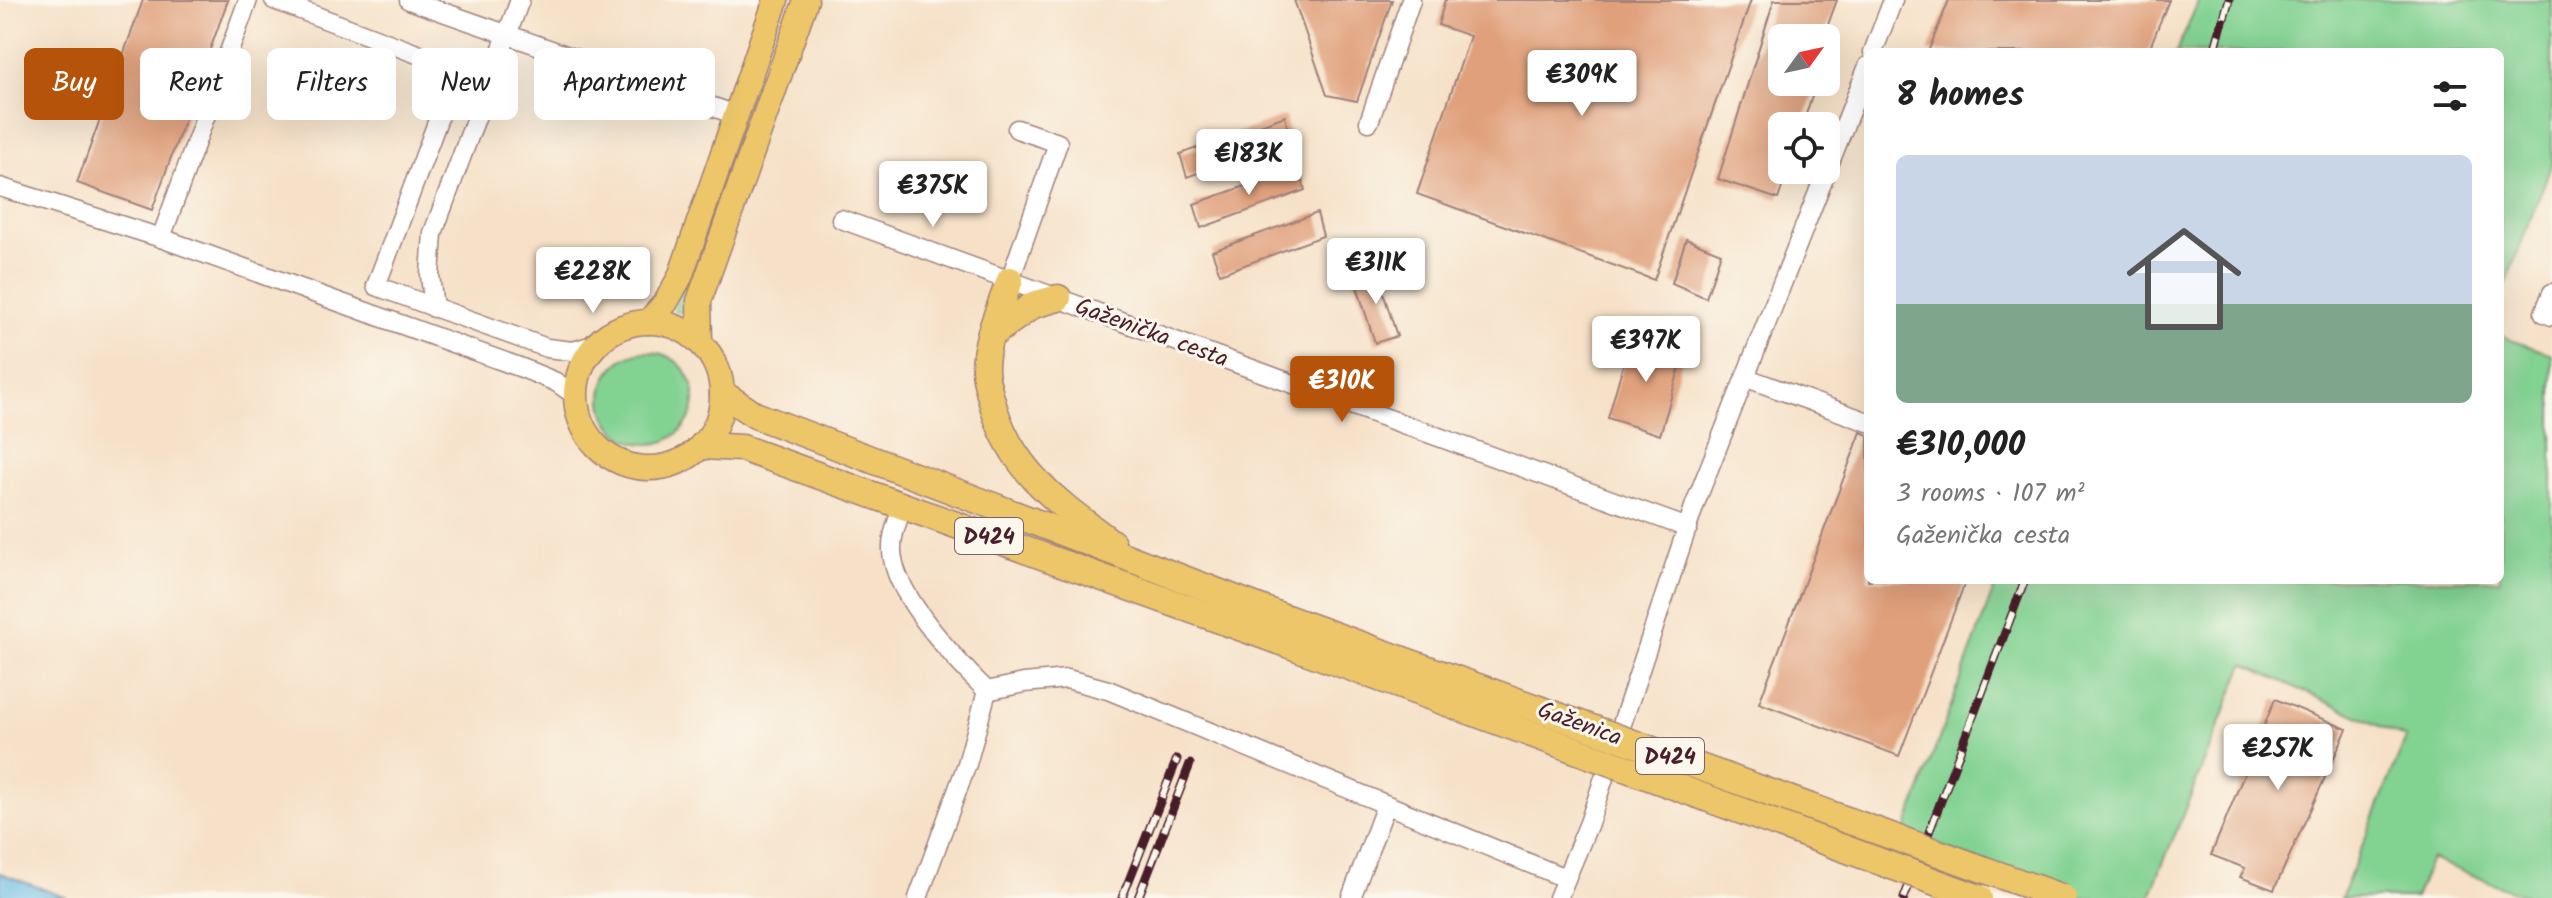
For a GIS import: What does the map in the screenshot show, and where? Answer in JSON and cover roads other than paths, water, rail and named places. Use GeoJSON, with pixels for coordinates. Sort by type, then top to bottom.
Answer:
{"type":"FeatureCollection","features":[{"type":"Feature","properties":{"kind":"highway"},"geometry":{"type":"LineString","coordinates":[[1010,280],[990,336],[984,370],[1000,428],[1021,463],[1046,493],[1134,560]]}},
{"type":"Feature","properties":{"kind":"highway"},"geometry":{"type":"LineString","coordinates":[[990,336],[1033,305],[1058,298]]}},
{"type":"Feature","properties":{"kind":"highway","name":"D424"},"geometry":{"type":"LineString","coordinates":[[723,394],[755,415],[1134,560],[1276,627]]}},
{"type":"Feature","properties":{"kind":"highway","name":"D424"},"geometry":{"type":"LineString","coordinates":[[702,446],[742,448],[903,505],[1276,627]]}},
{"type":"Feature","properties":{"kind":"highway","name":"Gaženica"},"geometry":{"type":"LineString","coordinates":[[1276,627],[1979,898]]}},
{"type":"Feature","properties":{"kind":"highway","name":"Gaženica"},"geometry":{"type":"LineString","coordinates":[[1276,627],[2063,898]]}},
{"type":"Feature","properties":{"kind":"main road"},"geometry":{"type":"LineString","coordinates":[[648,322],[666,302],[680,277],[776,0]]}},
{"type":"Feature","properties":{"kind":"main road"},"geometry":{"type":"LineString","coordinates":[[700,342],[699,301],[806,0]]}},
{"type":"Feature","properties":{"kind":"main road"},"geometry":{"type":"LineString","coordinates":[[648,322],[676,327],[700,342],[712,357],[723,394],[713,431],[702,446],[679,462],[665,467],[636,467],[610,457],[589,437],[582,424],[576,396],[581,368],[596,344],[620,328],[648,322]]}},
{"type":"Feature","properties":{"kind":"street"},"geometry":{"type":"LineString","coordinates":[[161,238],[248,0]]}},
{"type":"Feature","properties":{"kind":"street"},"geometry":{"type":"LineString","coordinates":[[274,0],[457,69],[376,286],[547,348],[573,351],[596,344]]}},
{"type":"Feature","properties":{"kind":"street"},"geometry":{"type":"LineString","coordinates":[[409,0],[736,115]]}},
{"type":"Feature","properties":{"kind":"street"},"geometry":{"type":"LineString","coordinates":[[434,308],[430,275],[433,233],[520,0]]}},
{"type":"Feature","properties":{"kind":"street"},"geometry":{"type":"LineString","coordinates":[[1369,122],[1411,0]]}},
{"type":"Feature","properties":{"kind":"street"},"geometry":{"type":"LineString","coordinates":[[1875,48],[1893,0]]}},
{"type":"Feature","properties":{"kind":"street"},"geometry":{"type":"LineString","coordinates":[[1558,898],[1589,823],[1695,504],[1864,76]]}},
{"type":"Feature","properties":{"kind":"street"},"geometry":{"type":"LineString","coordinates":[[1010,280],[1058,143],[1017,129]]}},
{"type":"Feature","properties":{"kind":"street"},"geometry":{"type":"LineString","coordinates":[[0,187],[161,238],[522,368],[556,382],[576,396]]}},
{"type":"Feature","properties":{"kind":"street","name":"Gaženička cesta"},"geometry":{"type":"LineString","coordinates":[[841,219],[1688,528]]}},
{"type":"Feature","properties":{"kind":"street"},"geometry":{"type":"LineString","coordinates":[[2552,293],[2544,313],[2552,316]]}},
{"type":"Feature","properties":{"kind":"street"},"geometry":{"type":"LineString","coordinates":[[1747,378],[1864,421]]}},
{"type":"Feature","properties":{"kind":"street"},"geometry":{"type":"LineString","coordinates":[[903,505],[893,535],[893,561],[909,595],[932,631],[987,691]]}},
{"type":"Feature","properties":{"kind":"street"},"geometry":{"type":"LineString","coordinates":[[987,691],[1024,683],[1067,679],[1108,690],[1565,878]]}},
{"type":"Feature","properties":{"kind":"street"},"geometry":{"type":"LineString","coordinates":[[918,898],[967,764],[987,691]]}},
{"type":"Feature","properties":{"kind":"street"},"geometry":{"type":"LineString","coordinates":[[1351,898],[1386,805]]}},
{"type":"Feature","properties":{"kind":"water"},"geometry":{"type":"Polygon","coordinates":[[[0,873],[67,898],[0,898],[0,873]]]}},
{"type":"Feature","properties":{"kind":"railway"},"geometry":{"type":"LineString","coordinates":[[2215,48],[2229,0]]}},
{"type":"Feature","properties":{"kind":"railway"},"geometry":{"type":"LineString","coordinates":[[1904,898],[2023,584]]}},
{"type":"Feature","properties":{"kind":"railway"},"geometry":{"type":"LineString","coordinates":[[1122,898],[1177,759]]}},
{"type":"Feature","properties":{"kind":"railway"},"geometry":{"type":"LineString","coordinates":[[1138,898],[1190,764]]}}]}
